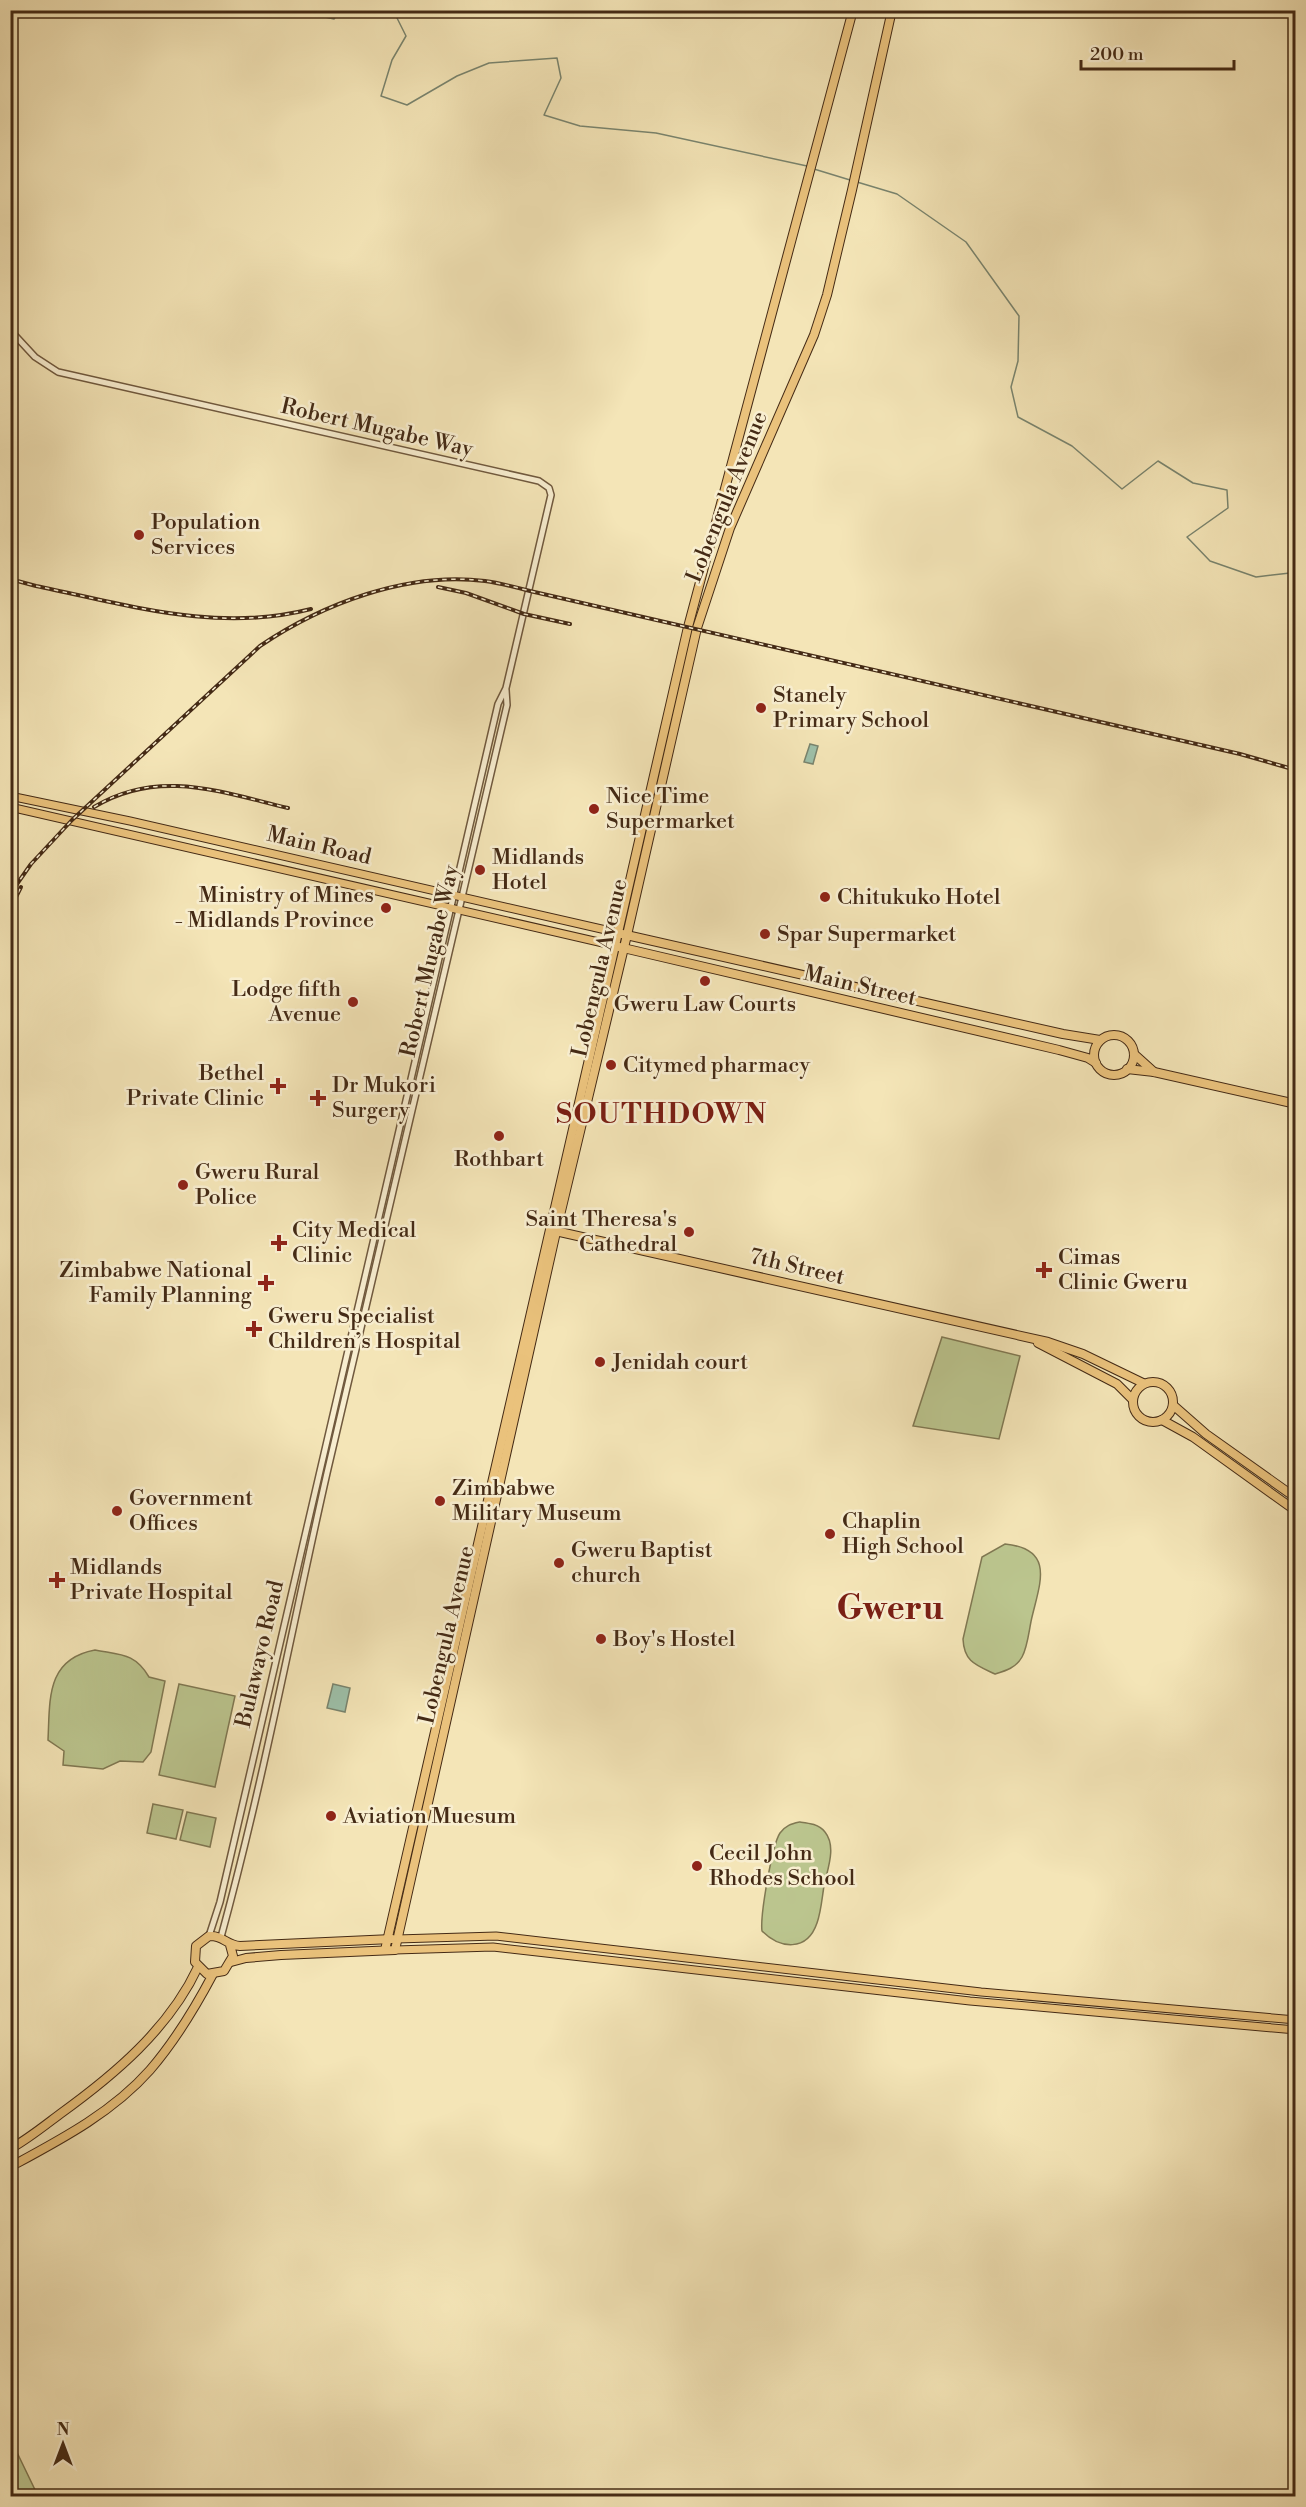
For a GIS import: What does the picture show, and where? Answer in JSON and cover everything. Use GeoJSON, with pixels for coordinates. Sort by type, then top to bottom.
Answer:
{"type":"FeatureCollection","features":[{"type":"Feature","properties":{"kind":"highway","name":"Lobengula Avenue"},"geometry":{"type":"LineString","coordinates":[[623,934],[688,627],[853,10]]}},
{"type":"Feature","properties":{"kind":"highway","name":"Lobengula Avenue"},"geometry":{"type":"LineString","coordinates":[[390,1950],[553,1231],[697,628],[730,528],[814,335],[827,295],[892,10]]}},
{"type":"Feature","properties":{"kind":"highway","name":"Main Street"},"geometry":{"type":"LineString","coordinates":[[623,934],[1063,1034],[1100,1040],[1112,1035],[1129,1042],[1134,1054]]}},
{"type":"Feature","properties":{"kind":"highway","name":"Main Street"},"geometry":{"type":"LineString","coordinates":[[620,947],[1077,1054],[1096,1063],[1099,1068],[1110,1074],[1122,1073],[1127,1069]]}},
{"type":"Feature","properties":{"kind":"highway"},"geometry":{"type":"LineString","coordinates":[[682,962],[686,948]]}},
{"type":"Feature","properties":{"kind":"highway"},"geometry":{"type":"LineString","coordinates":[[727,973],[730,958]]}},
{"type":"Feature","properties":{"kind":"highway"},"geometry":{"type":"LineString","coordinates":[[837,999],[842,983]]}},
{"type":"Feature","properties":{"kind":"highway"},"geometry":{"type":"LineString","coordinates":[[892,1012],[896,995]]}},
{"type":"Feature","properties":{"kind":"highway"},"geometry":{"type":"LineString","coordinates":[[1006,1038],[1010,1022]]}},
{"type":"Feature","properties":{"kind":"highway"},"geometry":{"type":"LineString","coordinates":[[1059,1050],[1063,1034]]}},
{"type":"Feature","properties":{"kind":"highway"},"geometry":{"type":"LineString","coordinates":[[1096,1063],[1094,1051],[1100,1040]]}},
{"type":"Feature","properties":{"kind":"highway"},"geometry":{"type":"LineString","coordinates":[[1154,1072],[1134,1054],[1127,1069],[1154,1072],[1296,1104]]}},
{"type":"Feature","properties":{"kind":"highway","name":"7th Street"},"geometry":{"type":"LineString","coordinates":[[553,1231],[1048,1342],[1083,1354],[1143,1383]]}},
{"type":"Feature","properties":{"kind":"highway","name":"7th Street"},"geometry":{"type":"LineString","coordinates":[[1034,1340],[1117,1384],[1132,1399]]}},
{"type":"Feature","properties":{"kind":"highway"},"geometry":{"type":"LineString","coordinates":[[1157,1382],[1164,1384],[1172,1394],[1173,1405],[1171,1411],[1162,1420],[1150,1422],[1139,1417],[1133,1408],[1132,1399],[1143,1383],[1157,1382]]}},
{"type":"Feature","properties":{"kind":"highway"},"geometry":{"type":"LineString","coordinates":[[1173,1405],[1206,1434],[1296,1498]]}},
{"type":"Feature","properties":{"kind":"highway"},"geometry":{"type":"LineString","coordinates":[[1162,1420],[1193,1437],[1296,1511]]}},
{"type":"Feature","properties":{"kind":"highway"},"geometry":{"type":"LineString","coordinates":[[209,1936],[221,1937],[232,1950],[231,1962],[224,1971],[213,1974],[198,1967],[194,1957],[196,1946],[209,1936]]}},
{"type":"Feature","properties":{"kind":"highway"},"geometry":{"type":"LineString","coordinates":[[230,1945],[392,1939]]}},
{"type":"Feature","properties":{"kind":"highway"},"geometry":{"type":"LineString","coordinates":[[231,1962],[246,1958],[281,1955],[390,1950]]}},
{"type":"Feature","properties":{"kind":"highway"},"geometry":{"type":"LineString","coordinates":[[10,2149],[112,2075],[161,2024],[183,1996],[198,1967]]}},
{"type":"Feature","properties":{"kind":"highway"},"geometry":{"type":"LineString","coordinates":[[10,2167],[82,2127],[137,2082],[180,2032],[213,1974]]}},
{"type":"Feature","properties":{"kind":"main road","name":"Main Road"},"geometry":{"type":"LineString","coordinates":[[10,796],[623,934]]}},
{"type":"Feature","properties":{"kind":"main road","name":"Main Road"},"geometry":{"type":"LineString","coordinates":[[10,807],[620,947]]}},
{"type":"Feature","properties":{"kind":"main road"},"geometry":{"type":"LineString","coordinates":[[198,849],[201,838]]}},
{"type":"Feature","properties":{"kind":"main road"},"geometry":{"type":"LineString","coordinates":[[392,1939],[484,1936],[516,1938],[981,1992],[1296,2020]]}},
{"type":"Feature","properties":{"kind":"main road"},"geometry":{"type":"LineString","coordinates":[[390,1950],[493,1947],[970,2001],[1296,2030]]}},
{"type":"Feature","properties":{"kind":"street","name":"Robert Mugabe Way"},"geometry":{"type":"LineString","coordinates":[[10,330],[35,357],[58,372],[539,482],[549,488],[551,495],[548,515],[506,688],[498,704],[459,896],[460,910],[436,1004],[349,1382]]}},
{"type":"Feature","properties":{"kind":"street","name":"Robert Mugabe Way"},"geometry":{"type":"LineString","coordinates":[[341,1379],[452,908],[459,896]]}},
{"type":"Feature","properties":{"kind":"street","name":"Bulawayo Road"},"geometry":{"type":"LineString","coordinates":[[209,1936],[220,1902],[341,1379]]}},
{"type":"Feature","properties":{"kind":"street","name":"Bulawayo Road"},"geometry":{"type":"LineString","coordinates":[[221,1937],[349,1382]]}},
{"type":"Feature","properties":{"kind":"street"},"geometry":{"type":"LineString","coordinates":[[220,1902],[230,1904]]}},
{"type":"Feature","properties":{"kind":"shaded area"},"geometry":{"type":"Polygon","coordinates":[[[810,744],[818,746],[813,764],[804,762],[810,744]]]}},
{"type":"Feature","properties":{"kind":"shaded area"},"geometry":{"type":"Polygon","coordinates":[[[942,1337],[1020,1356],[999,1439],[913,1426],[942,1337]]]}},
{"type":"Feature","properties":{"kind":"shaded area"},"geometry":{"type":"Polygon","coordinates":[[[1005,1544],[1021,1547],[1038,1560],[1040,1580],[1024,1653],[1020,1661],[995,1674],[972,1662],[966,1653],[963,1639],[982,1557],[1005,1544]]]}},
{"type":"Feature","properties":{"kind":"shaded area"},"geometry":{"type":"Polygon","coordinates":[[[95,1650],[120,1654],[133,1659],[149,1677],[165,1681],[151,1752],[143,1762],[120,1761],[103,1769],[63,1765],[64,1751],[48,1740],[51,1696],[59,1672],[67,1662],[95,1650]]]}},
{"type":"Feature","properties":{"kind":"shaded area"},"geometry":{"type":"Polygon","coordinates":[[[179,1684],[235,1696],[215,1787],[159,1775],[179,1684]]]}},
{"type":"Feature","properties":{"kind":"shaded area"},"geometry":{"type":"Polygon","coordinates":[[[333,1684],[350,1688],[345,1712],[327,1708],[333,1684]]]}},
{"type":"Feature","properties":{"kind":"shaded area"},"geometry":{"type":"Polygon","coordinates":[[[153,1804],[183,1810],[176,1839],[147,1833],[153,1804]]]}},
{"type":"Feature","properties":{"kind":"shaded area"},"geometry":{"type":"Polygon","coordinates":[[[187,1812],[216,1818],[210,1847],[180,1840],[187,1812]]]}},
{"type":"Feature","properties":{"kind":"shaded area"},"geometry":{"type":"Polygon","coordinates":[[[800,1822],[810,1823],[823,1829],[829,1838],[831,1851],[817,1923],[807,1939],[792,1945],[769,1937],[762,1931],[762,1923],[767,1881],[777,1840],[784,1828],[800,1822]]]}},
{"type":"Feature","properties":{"kind":"shaded area"},"geometry":{"type":"Polygon","coordinates":[[[11,2440],[38,2496],[11,2496],[11,2440]]]}},
{"type":"Feature","properties":{"kind":"waterway"},"geometry":{"type":"LineString","coordinates":[[294,10],[334,19],[340,10]]}},
{"type":"Feature","properties":{"kind":"waterway"},"geometry":{"type":"LineString","coordinates":[[393,10],[406,36],[392,60],[381,96],[407,105],[457,76],[489,63],[557,58],[561,78],[544,115],[580,126],[656,133],[807,166]]}},
{"type":"Feature","properties":{"kind":"waterway"},"geometry":{"type":"LineString","coordinates":[[814,169],[850,180]]}},
{"type":"Feature","properties":{"kind":"waterway"},"geometry":{"type":"LineString","coordinates":[[857,182],[897,194],[966,242],[1019,316],[1018,361],[1011,387],[1018,417],[1072,446],[1122,489],[1158,461],[1193,483],[1227,490],[1228,508],[1187,537],[1210,561],[1256,577],[1290,573],[1296,578]]}},
{"type":"Feature","properties":{"kind":"railway"},"geometry":{"type":"LineString","coordinates":[[10,579],[173,614],[241,618],[276,616],[311,609]]}},
{"type":"Feature","properties":{"kind":"railway"},"geometry":{"type":"LineString","coordinates":[[10,894],[31,864],[72,820],[260,646],[284,631],[338,604],[396,586],[426,581],[456,579],[502,584],[1240,754],[1296,770]]}},
{"type":"Feature","properties":{"kind":"railway"},"geometry":{"type":"LineString","coordinates":[[438,587],[466,593],[524,614],[570,624]]}},
{"type":"Feature","properties":{"kind":"railway"},"geometry":{"type":"LineString","coordinates":[[94,807],[118,795],[142,788],[166,786],[214,790],[288,808]]}},
{"type":"Feature","properties":{"kind":"railway"},"geometry":{"type":"LineString","coordinates":[[10,909],[21,887]]}},
{"type":"Feature","properties":{"kind":"place","name":"Population Services"},"geometry":{"type":"Point","coordinates":[139,535]}},
{"type":"Feature","properties":{"kind":"place","name":"Stanely Primary School"},"geometry":{"type":"Point","coordinates":[761,708]}},
{"type":"Feature","properties":{"kind":"place","name":"Nice Time Supermarket"},"geometry":{"type":"Point","coordinates":[594,809]}},
{"type":"Feature","properties":{"kind":"place","name":"Midlands Hotel"},"geometry":{"type":"Point","coordinates":[480,870]}},
{"type":"Feature","properties":{"kind":"place","name":"Chitukuko Hotel"},"geometry":{"type":"Point","coordinates":[825,897]}},
{"type":"Feature","properties":{"kind":"place","name":"Ministry of Mines - Midlands Province"},"geometry":{"type":"Point","coordinates":[386,908]}},
{"type":"Feature","properties":{"kind":"place","name":"Spar Supermarket"},"geometry":{"type":"Point","coordinates":[765,934]}},
{"type":"Feature","properties":{"kind":"place","name":"Gweru Law Courts"},"geometry":{"type":"Point","coordinates":[705,981]}},
{"type":"Feature","properties":{"kind":"place","name":"Lodge fifth Avenue"},"geometry":{"type":"Point","coordinates":[353,1002]}},
{"type":"Feature","properties":{"kind":"place","name":"Citymed pharmacy"},"geometry":{"type":"Point","coordinates":[611,1065]}},
{"type":"Feature","properties":{"kind":"place","name":"Bethel Private Clinic"},"geometry":{"type":"Point","coordinates":[278,1086]}},
{"type":"Feature","properties":{"kind":"place","name":"Dr Mukori Surgery"},"geometry":{"type":"Point","coordinates":[318,1098]}},
{"type":"Feature","properties":{"kind":"place","name":"Rothbart"},"geometry":{"type":"Point","coordinates":[499,1136]}},
{"type":"Feature","properties":{"kind":"place","name":"Gweru Rural Police"},"geometry":{"type":"Point","coordinates":[183,1185]}},
{"type":"Feature","properties":{"kind":"place","name":"Saint Theresa's Cathedral"},"geometry":{"type":"Point","coordinates":[689,1232]}},
{"type":"Feature","properties":{"kind":"place","name":"City Medical Clinic"},"geometry":{"type":"Point","coordinates":[279,1243]}},
{"type":"Feature","properties":{"kind":"place","name":"Cimas Clinic Gweru"},"geometry":{"type":"Point","coordinates":[1044,1270]}},
{"type":"Feature","properties":{"kind":"place","name":"Zimbabwe National Family Planning"},"geometry":{"type":"Point","coordinates":[266,1283]}},
{"type":"Feature","properties":{"kind":"place","name":"Gweru Specialist Children’s Hospital"},"geometry":{"type":"Point","coordinates":[254,1329]}},
{"type":"Feature","properties":{"kind":"place","name":"Jenidah court"},"geometry":{"type":"Point","coordinates":[600,1362]}},
{"type":"Feature","properties":{"kind":"place","name":"Zimbabwe Military Museum"},"geometry":{"type":"Point","coordinates":[440,1501]}},
{"type":"Feature","properties":{"kind":"place","name":"Government Offices"},"geometry":{"type":"Point","coordinates":[117,1511]}},
{"type":"Feature","properties":{"kind":"place","name":"Chaplin High School"},"geometry":{"type":"Point","coordinates":[830,1534]}},
{"type":"Feature","properties":{"kind":"place","name":"Gweru Baptist church"},"geometry":{"type":"Point","coordinates":[559,1563]}},
{"type":"Feature","properties":{"kind":"place","name":"Midlands Private Hospital"},"geometry":{"type":"Point","coordinates":[57,1580]}},
{"type":"Feature","properties":{"kind":"place","name":"Boy's Hostel"},"geometry":{"type":"Point","coordinates":[601,1639]}},
{"type":"Feature","properties":{"kind":"place","name":"Aviation Muesum"},"geometry":{"type":"Point","coordinates":[331,1816]}},
{"type":"Feature","properties":{"kind":"place","name":"Cecil John Rhodes School"},"geometry":{"type":"Point","coordinates":[697,1866]}},
{"type":"Feature","properties":{"kind":"district","name":"SOUTHDOWN"},"geometry":{"type":"Point","coordinates":[662,1114]}},
{"type":"Feature","properties":{"kind":"district","name":"Gweru"},"geometry":{"type":"Point","coordinates":[890,1609]}}]}
